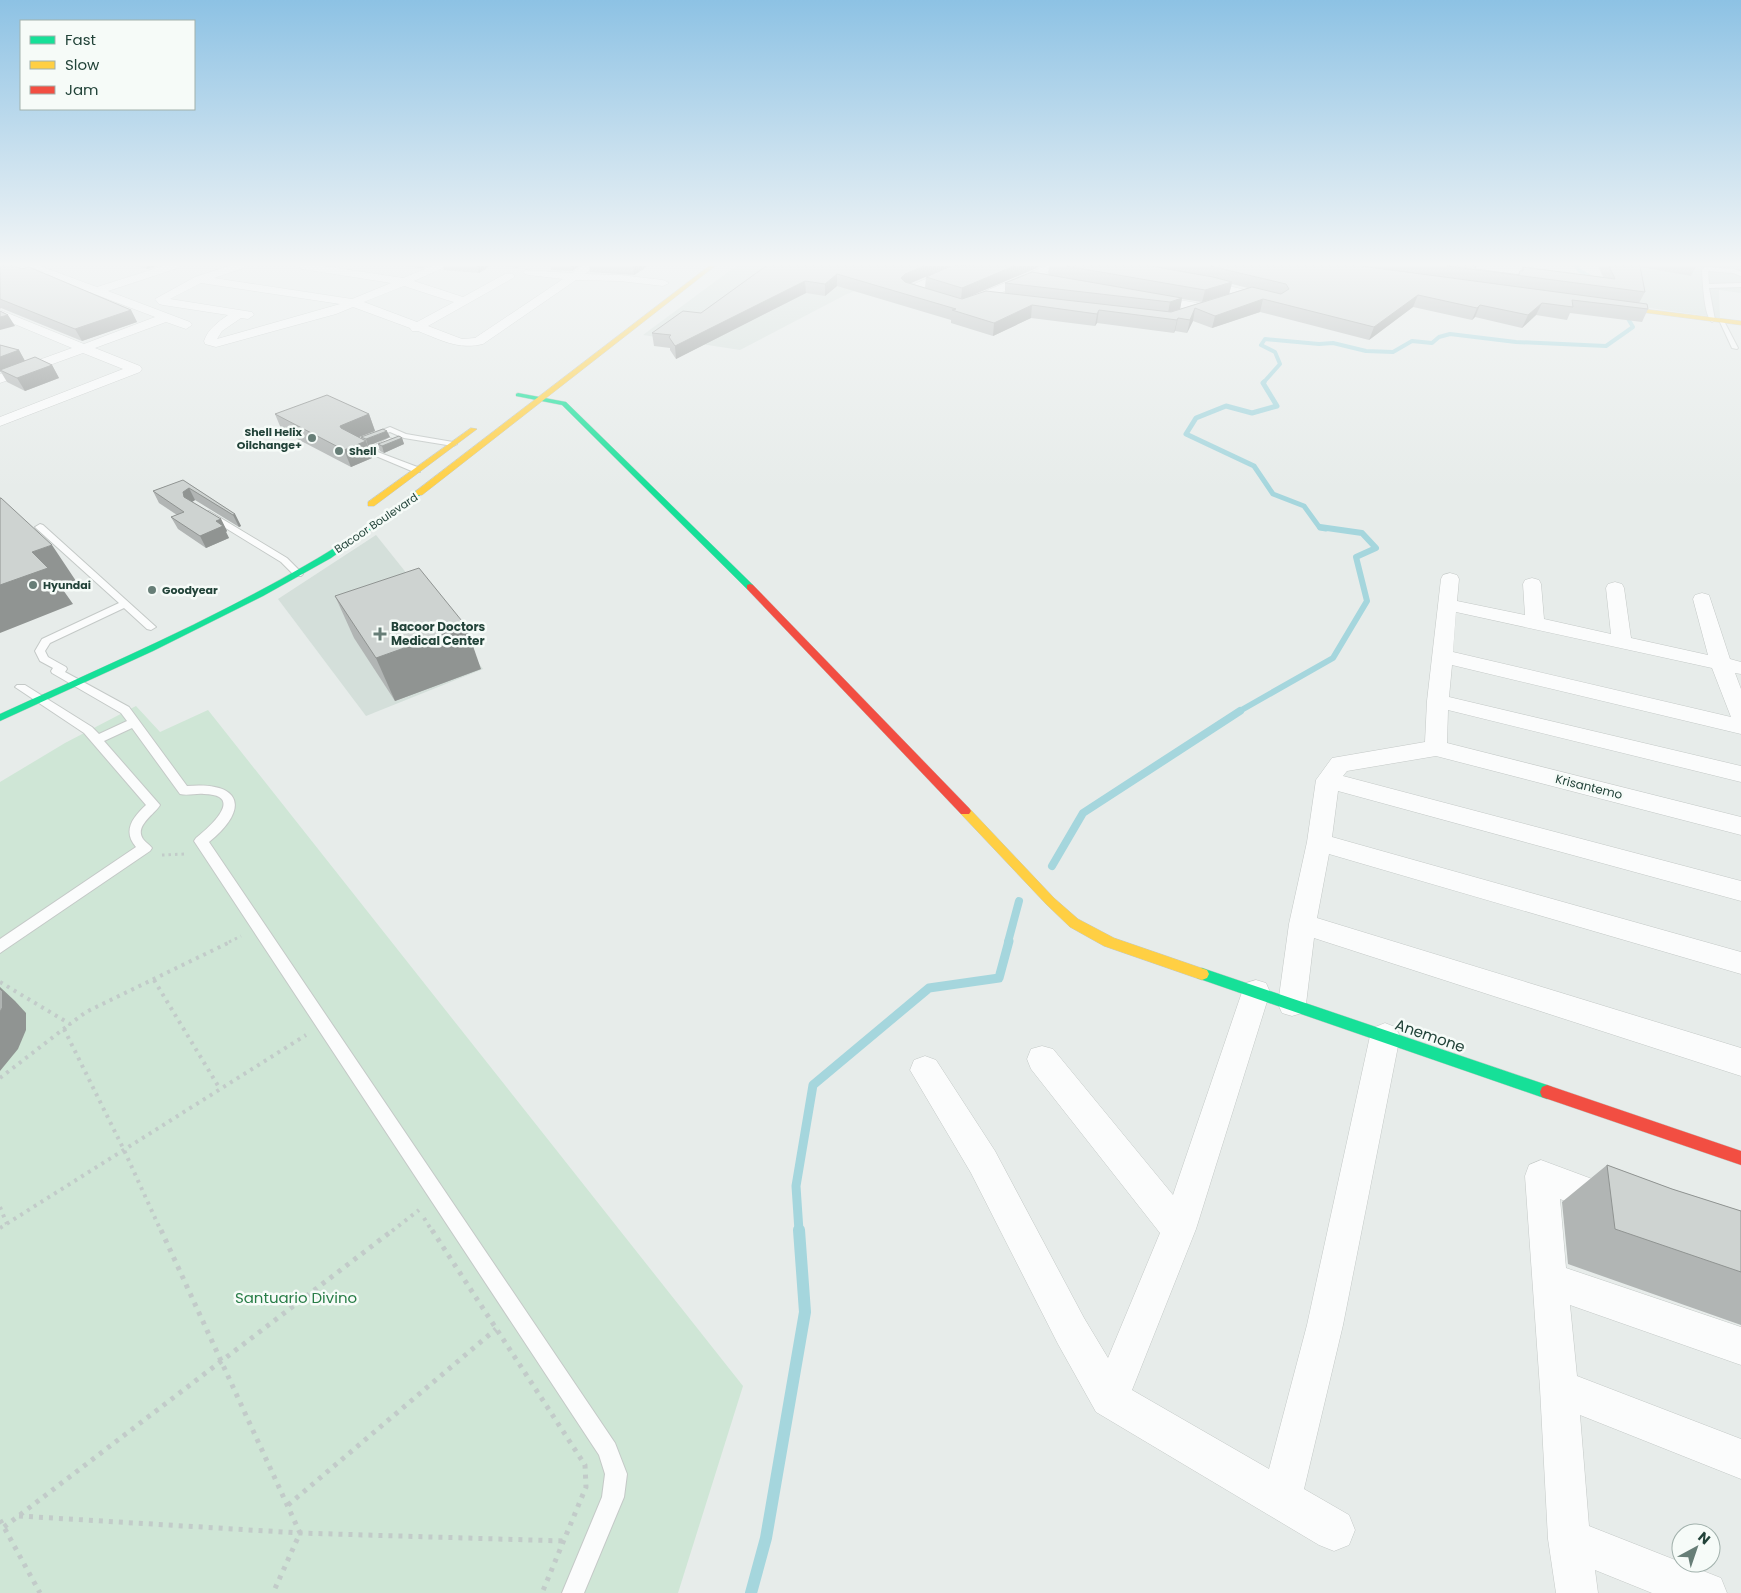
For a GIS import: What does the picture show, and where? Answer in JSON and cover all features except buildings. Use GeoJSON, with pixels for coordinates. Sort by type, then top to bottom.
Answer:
{"type":"FeatureCollection","features":[{"type":"Feature","properties":{"kind":"main road","name":"Bacoor Boulevard"},"geometry":{"type":"LineString","coordinates":[[0,718],[222,614],[298,574],[420,493],[617,340]]}},
{"type":"Feature","properties":{"kind":"main road","name":"Anemone"},"geometry":{"type":"LineString","coordinates":[[533,383],[514,397],[544,398],[564,403],[738,574],[1050,901],[1074,923],[1109,942],[1741,1158]]}},
{"type":"Feature","properties":{"kind":"main road","name":"Bacoor Boulevard"},"geometry":{"type":"LineString","coordinates":[[359,512],[482,422]]}},
{"type":"Feature","properties":{"kind":"main road"},"geometry":{"type":"LineString","coordinates":[[7,694],[26,685]]}},
{"type":"Feature","properties":{"kind":"street"},"geometry":{"type":"LineString","coordinates":[[0,422],[134,369],[64,340]]}},
{"type":"Feature","properties":{"kind":"street"},"geometry":{"type":"LineString","coordinates":[[0,379],[103,340]]}},
{"type":"Feature","properties":{"kind":"street"},"geometry":{"type":"LineString","coordinates":[[210,340],[216,343],[227,340]]}},
{"type":"Feature","properties":{"kind":"street"},"geometry":{"type":"LineString","coordinates":[[453,340],[461,343],[479,340]]}},
{"type":"Feature","properties":{"kind":"street"},"geometry":{"type":"LineString","coordinates":[[1292,1004],[1302,924],[1319,842],[1328,780],[1340,764],[1436,748],[1438,701],[1450,578]]}},
{"type":"Feature","properties":{"kind":"street"},"geometry":{"type":"LineString","coordinates":[[1532,584],[1535,624]]}},
{"type":"Feature","properties":{"kind":"street"},"geometry":{"type":"LineString","coordinates":[[1614,588],[1622,642]]}},
{"type":"Feature","properties":{"kind":"street"},"geometry":{"type":"LineString","coordinates":[[1702,599],[1731,666],[1741,716]]}},
{"type":"Feature","properties":{"kind":"street"},"geometry":{"type":"LineString","coordinates":[[1447,604],[1731,666]]}},
{"type":"Feature","properties":{"kind":"street"},"geometry":{"type":"LineString","coordinates":[[1442,656],[1741,727]]}},
{"type":"Feature","properties":{"kind":"street"},"geometry":{"type":"LineString","coordinates":[[1438,701],[1741,774]]}},
{"type":"Feature","properties":{"kind":"street","name":"Krisantemo"},"geometry":{"type":"LineString","coordinates":[[1436,748],[1741,826]]}},
{"type":"Feature","properties":{"kind":"street"},"geometry":{"type":"LineString","coordinates":[[1328,780],[1741,891]]}},
{"type":"Feature","properties":{"kind":"street"},"geometry":{"type":"LineString","coordinates":[[1319,842],[1741,963]]}},
{"type":"Feature","properties":{"kind":"street"},"geometry":{"type":"LineString","coordinates":[[1302,924],[1741,1062]]}},
{"type":"Feature","properties":{"kind":"street"},"geometry":{"type":"LineString","coordinates":[[1110,1398],[1179,1229],[1256,992]]}},
{"type":"Feature","properties":{"kind":"street"},"geometry":{"type":"LineString","coordinates":[[1281,1499],[1325,1325],[1385,1036]]}},
{"type":"Feature","properties":{"kind":"street"},"geometry":{"type":"LineString","coordinates":[[1042,1059],[1179,1229]]}},
{"type":"Feature","properties":{"kind":"street"},"geometry":{"type":"LineString","coordinates":[[925,1070],[983,1162],[1071,1331],[1110,1398],[1334,1530]]}},
{"type":"Feature","properties":{"kind":"street"},"geometry":{"type":"LineString","coordinates":[[1577,1593],[1569,1539],[1559,1388],[1541,1176],[1632,1210]]}},
{"type":"Feature","properties":{"kind":"street"},"geometry":{"type":"LineString","coordinates":[[1550,1280],[1741,1346]]}},
{"type":"Feature","properties":{"kind":"street"},"geometry":{"type":"LineString","coordinates":[[1559,1388],[1741,1459]]}},
{"type":"Feature","properties":{"kind":"street"},"geometry":{"type":"LineString","coordinates":[[1569,1539],[1706,1593]]}},
{"type":"Feature","properties":{"kind":"lane"},"geometry":{"type":"LineString","coordinates":[[1730,340],[1735,348]]}},
{"type":"Feature","properties":{"kind":"lane"},"geometry":{"type":"LineString","coordinates":[[362,446],[390,429],[404,436],[453,444]]}},
{"type":"Feature","properties":{"kind":"lane"},"geometry":{"type":"LineString","coordinates":[[362,446],[404,436]]}},
{"type":"Feature","properties":{"kind":"lane"},"geometry":{"type":"LineString","coordinates":[[362,446],[417,470]]}},
{"type":"Feature","properties":{"kind":"lane"},"geometry":{"type":"LineString","coordinates":[[202,510],[283,560],[298,574]]}},
{"type":"Feature","properties":{"kind":"lane"},"geometry":{"type":"LineString","coordinates":[[40,526],[151,627]]}},
{"type":"Feature","properties":{"kind":"lane"},"geometry":{"type":"LineString","coordinates":[[126,604],[46,641],[40,651],[44,659],[59,670],[125,710],[184,791],[210,789],[220,792],[227,797],[230,805],[229,813],[223,823],[201,840],[608,1450],[616,1474],[614,1497],[573,1593]]}},
{"type":"Feature","properties":{"kind":"lane"},"geometry":{"type":"LineString","coordinates":[[0,947],[145,848],[137,842],[134,834],[136,824],[154,804],[88,730],[38,700],[26,685]]}},
{"type":"Feature","properties":{"kind":"lane"},"geometry":{"type":"LineString","coordinates":[[97,740],[134,722]]}},
{"type":"Feature","properties":{"kind":"path"},"geometry":{"type":"LineString","coordinates":[[158,856],[176,853],[192,856]]}},
{"type":"Feature","properties":{"kind":"path"},"geometry":{"type":"LineString","coordinates":[[237,927],[247,944]]}},
{"type":"Feature","properties":{"kind":"path"},"geometry":{"type":"LineString","coordinates":[[0,1078],[86,1012],[242,935]]}},
{"type":"Feature","properties":{"kind":"path"},"geometry":{"type":"LineString","coordinates":[[154,980],[220,1089]]}},
{"type":"Feature","properties":{"kind":"path"},"geometry":{"type":"LineString","coordinates":[[0,982],[70,1024]]}},
{"type":"Feature","properties":{"kind":"path"},"geometry":{"type":"LineString","coordinates":[[300,1026],[311,1043]]}},
{"type":"Feature","properties":{"kind":"path"},"geometry":{"type":"LineString","coordinates":[[64,1029],[124,1150],[300,1533],[273,1593]]}},
{"type":"Feature","properties":{"kind":"path"},"geometry":{"type":"LineString","coordinates":[[0,1228],[306,1035]]}},
{"type":"Feature","properties":{"kind":"path"},"geometry":{"type":"LineString","coordinates":[[413,1202],[585,1466],[586,1487],[542,1593]]}},
{"type":"Feature","properties":{"kind":"path"},"geometry":{"type":"LineString","coordinates":[[0,1207],[7,1224]]}},
{"type":"Feature","properties":{"kind":"path"},"geometry":{"type":"LineString","coordinates":[[4,1526],[222,1362],[419,1210]]}},
{"type":"Feature","properties":{"kind":"path"},"geometry":{"type":"LineString","coordinates":[[288,1505],[496,1329]]}},
{"type":"Feature","properties":{"kind":"path"},"geometry":{"type":"LineString","coordinates":[[19,1516],[300,1533],[564,1541]]}},
{"type":"Feature","properties":{"kind":"path"},"geometry":{"type":"LineString","coordinates":[[0,1520],[40,1593]]}},
{"type":"Feature","properties":{"kind":"shaded area"},"geometry":{"type":"Polygon","coordinates":[[[678,340],[758,340],[740,350],[678,340]]]}},
{"type":"Feature","properties":{"kind":"shaded area","name":"Bacoor Doctors Medical Center"},"geometry":{"type":"Polygon","coordinates":[[[376,535],[483,669],[366,716],[278,599],[376,535]]]}},
{"type":"Feature","properties":{"kind":"green space","name":"Santuario Divino"},"geometry":{"type":"Polygon","coordinates":[[[136,706],[160,732],[208,710],[743,1386],[678,1593],[0,1593],[0,782],[65,743],[136,706]]]}},
{"type":"Feature","properties":{"kind":"waterway"},"geometry":{"type":"LineString","coordinates":[[1263,383],[1280,364],[1275,352],[1261,345],[1264,340]]}},
{"type":"Feature","properties":{"kind":"waterway"},"geometry":{"type":"LineString","coordinates":[[1279,340],[1319,344],[1333,343],[1366,351],[1393,352],[1412,341],[1432,343],[1435,340]]}},
{"type":"Feature","properties":{"kind":"waterway"},"geometry":{"type":"LineString","coordinates":[[1502,340],[1606,346],[1614,340]]}},
{"type":"Feature","properties":{"kind":"waterway"},"geometry":{"type":"LineString","coordinates":[[1263,383],[1277,406],[1252,413],[1226,406],[1196,418],[1186,434],[1254,466],[1273,494],[1304,506],[1320,528],[1326,529]]}},
{"type":"Feature","properties":{"kind":"waterway"},"geometry":{"type":"LineString","coordinates":[[1238,712],[1333,658],[1367,601],[1356,557],[1376,548],[1362,533],[1320,527]]}},
{"type":"Feature","properties":{"kind":"waterway"},"geometry":{"type":"LineString","coordinates":[[1052,866],[1083,813],[1240,711]]}},
{"type":"Feature","properties":{"kind":"waterway"},"geometry":{"type":"LineString","coordinates":[[1008,942],[1019,901]]}},
{"type":"Feature","properties":{"kind":"waterway"},"geometry":{"type":"LineString","coordinates":[[799,1231],[796,1186],[813,1085],[929,988],[999,978],[1009,941]]}},
{"type":"Feature","properties":{"kind":"waterway"},"geometry":{"type":"LineString","coordinates":[[751,1593],[766,1538],[805,1312],[799,1230]]}},
{"type":"Feature","properties":{"kind":"traffic: fast"},"geometry":{"type":"LineString","coordinates":[[518,395],[564,403],[750,587]]}},
{"type":"Feature","properties":{"kind":"traffic: fast"},"geometry":{"type":"LineString","coordinates":[[0,718],[149,649],[296,575],[359,536],[419,493]]}},
{"type":"Feature","properties":{"kind":"traffic: fast"},"geometry":{"type":"LineString","coordinates":[[1202,974],[1547,1092]]}},
{"type":"Feature","properties":{"kind":"traffic: slow"},"geometry":{"type":"LineString","coordinates":[[419,493],[616,340]]}},
{"type":"Feature","properties":{"kind":"traffic: slow"},"geometry":{"type":"LineString","coordinates":[[371,504],[473,429]]}},
{"type":"Feature","properties":{"kind":"traffic: slow"},"geometry":{"type":"LineString","coordinates":[[965,811],[1050,901],[1074,923],[1109,942],[1202,974]]}},
{"type":"Feature","properties":{"kind":"traffic: jam"},"geometry":{"type":"LineString","coordinates":[[750,587],[965,811]]}},
{"type":"Feature","properties":{"kind":"traffic: jam"},"geometry":{"type":"LineString","coordinates":[[1547,1092],[1741,1158]]}},
{"type":"Feature","properties":{"kind":"place","name":"Shell Helix Oilchange+"},"geometry":{"type":"Point","coordinates":[312,438]}},
{"type":"Feature","properties":{"kind":"place","name":"Shell"},"geometry":{"type":"Point","coordinates":[339,451]}},
{"type":"Feature","properties":{"kind":"place","name":"Hyundai"},"geometry":{"type":"Point","coordinates":[33,585]}},
{"type":"Feature","properties":{"kind":"place","name":"Goodyear"},"geometry":{"type":"Point","coordinates":[152,590]}},
{"type":"Feature","properties":{"kind":"place","name":"Bacoor Doctors Medical Center"},"geometry":{"type":"Point","coordinates":[380,634]}}]}
